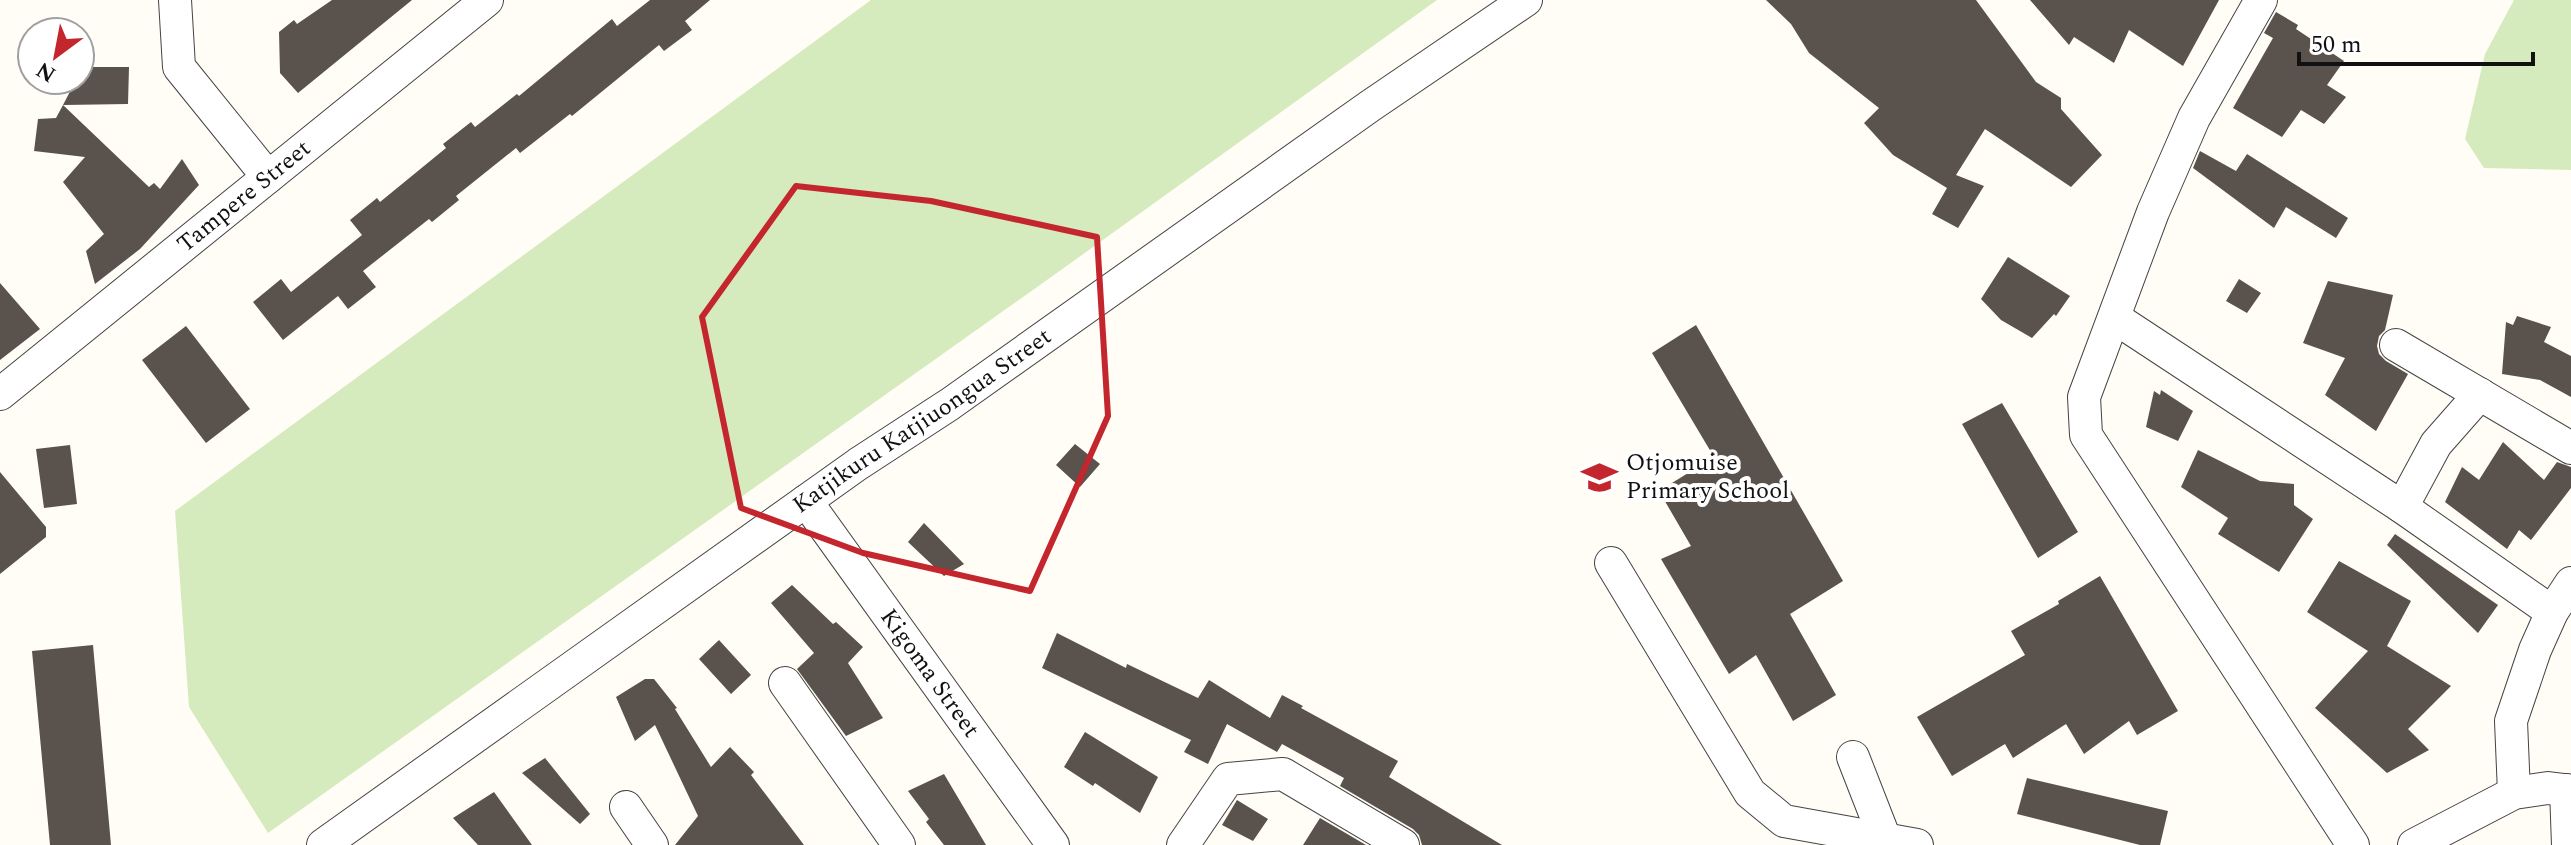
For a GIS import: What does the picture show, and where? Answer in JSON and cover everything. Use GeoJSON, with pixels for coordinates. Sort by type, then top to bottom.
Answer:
{"type":"FeatureCollection","features":[{"type":"Feature","properties":{"kind":"street"},"geometry":{"type":"LineString","coordinates":[[175,0],[179,67],[268,177]]}},
{"type":"Feature","properties":{"kind":"street","name":"Tampere Street"},"geometry":{"type":"LineString","coordinates":[[0,394],[487,0]]}},
{"type":"Feature","properties":{"kind":"street","name":"Katjikuru Katjiuongua Street"},"geometry":{"type":"LineString","coordinates":[[323,845],[806,501],[950,404],[1370,106],[1526,0]]}},
{"type":"Feature","properties":{"kind":"street"},"geometry":{"type":"LineString","coordinates":[[2261,0],[2194,118],[2153,212],[2084,397],[2086,435],[2353,845]]}},
{"type":"Feature","properties":{"kind":"street"},"geometry":{"type":"LineString","coordinates":[[2115,318],[2402,507],[2552,612]]}},
{"type":"Feature","properties":{"kind":"street"},"geometry":{"type":"LineString","coordinates":[[2396,345],[2571,448]]}},
{"type":"Feature","properties":{"kind":"street"},"geometry":{"type":"LineString","coordinates":[[2402,507],[2436,444],[2480,394]]}},
{"type":"Feature","properties":{"kind":"street","name":"Kigoma Street"},"geometry":{"type":"LineString","coordinates":[[806,501],[1053,845]]}},
{"type":"Feature","properties":{"kind":"street"},"geometry":{"type":"LineString","coordinates":[[1611,563],[1750,793],[1784,821],[1917,845]]}},
{"type":"Feature","properties":{"kind":"street"},"geometry":{"type":"LineString","coordinates":[[2514,793],[2511,721],[2535,650],[2552,612],[2571,583]]}},
{"type":"Feature","properties":{"kind":"street"},"geometry":{"type":"LineString","coordinates":[[785,683],[899,845]]}},
{"type":"Feature","properties":{"kind":"street"},"geometry":{"type":"LineString","coordinates":[[1853,757],[1885,839]]}},
{"type":"Feature","properties":{"kind":"street"},"geometry":{"type":"LineString","coordinates":[[1183,845],[1228,779],[1283,774],[1403,845]]}},
{"type":"Feature","properties":{"kind":"street"},"geometry":{"type":"LineString","coordinates":[[2414,845],[2514,793],[2548,788],[2568,790],[2568,845]]}},
{"type":"Feature","properties":{"kind":"street"},"geometry":{"type":"LineString","coordinates":[[626,807],[652,845]]}},
{"type":"Feature","properties":{"kind":"highlighted area"},"geometry":{"type":"Polygon","coordinates":[[[796,186],[931,201],[1097,237],[1108,416],[1030,591],[863,553],[741,508],[702,317],[796,186]]]}},
{"type":"Feature","properties":{"kind":"green space"},"geometry":{"type":"Polygon","coordinates":[[[871,0],[1437,0],[268,833],[189,707],[175,511],[871,0]]]}},
{"type":"Feature","properties":{"kind":"green space"},"geometry":{"type":"Polygon","coordinates":[[[2514,0],[2571,0],[2571,170],[2484,168],[2465,139],[2485,54],[2514,0]]]}},
{"type":"Feature","properties":{"kind":"building"},"geometry":{"type":"Polygon","coordinates":[[[332,0],[412,0],[298,93],[280,73],[279,32],[294,20],[297,24],[332,0]]]}},
{"type":"Feature","properties":{"kind":"building"},"geometry":{"type":"Polygon","coordinates":[[[650,0],[710,0],[685,21],[692,30],[664,51],[659,45],[572,116],[570,114],[520,153],[516,148],[456,196],[459,200],[432,222],[429,219],[363,271],[376,287],[348,309],[338,296],[283,340],[253,302],[281,279],[291,292],[362,235],[350,220],[377,198],[380,202],[446,148],[443,144],[471,122],[475,127],[517,94],[519,96],[612,19],[617,26],[650,0]]]}},
{"type":"Feature","properties":{"kind":"building"},"geometry":{"type":"Polygon","coordinates":[[[1766,0],[1976,0],[2036,82],[2061,98],[2061,109],[2102,155],[2071,187],[1985,129],[1956,175],[1984,186],[1958,228],[1932,214],[1947,188],[1893,155],[1864,123],[1879,108],[1809,53],[1791,24],[1766,0]]]}},
{"type":"Feature","properties":{"kind":"building"},"geometry":{"type":"Polygon","coordinates":[[[2030,0],[2219,0],[2183,66],[2129,30],[2114,63],[2074,37],[2069,45],[2030,0]]]}},
{"type":"Feature","properties":{"kind":"building"},"geometry":{"type":"Polygon","coordinates":[[[2276,12],[2344,61],[2327,85],[2346,97],[2324,124],[2301,110],[2282,137],[2233,108],[2273,38],[2264,33],[2276,12]]]}},
{"type":"Feature","properties":{"kind":"building"},"geometry":{"type":"Polygon","coordinates":[[[96,67],[129,67],[128,104],[63,105],[68,96],[96,96],[96,67]]]}},
{"type":"Feature","properties":{"kind":"building"},"geometry":{"type":"Polygon","coordinates":[[[63,105],[149,187],[154,183],[160,189],[182,159],[199,185],[140,249],[95,284],[86,251],[104,234],[63,182],[85,157],[34,151],[38,119],[56,118],[63,105]]]}},
{"type":"Feature","properties":{"kind":"building"},"geometry":{"type":"Polygon","coordinates":[[[2200,151],[2236,171],[2247,154],[2348,218],[2336,238],[2286,207],[2274,228],[2193,168],[2200,151]]]}},
{"type":"Feature","properties":{"kind":"building"},"geometry":{"type":"Polygon","coordinates":[[[2008,257],[2070,296],[2056,316],[2054,314],[2032,338],[2001,320],[1981,299],[2008,257]]]}},
{"type":"Feature","properties":{"kind":"building"},"geometry":{"type":"Polygon","coordinates":[[[2239,279],[2261,293],[2247,313],[2226,301],[2239,279]]]}},
{"type":"Feature","properties":{"kind":"building"},"geometry":{"type":"Polygon","coordinates":[[[2328,281],[2393,295],[2385,330],[2379,336],[2377,346],[2379,354],[2386,361],[2408,374],[2376,431],[2325,395],[2345,358],[2303,343],[2328,281]]]}},
{"type":"Feature","properties":{"kind":"building"},"geometry":{"type":"Polygon","coordinates":[[[0,283],[40,329],[0,360],[0,283]]]}},
{"type":"Feature","properties":{"kind":"building"},"geometry":{"type":"Polygon","coordinates":[[[2517,316],[2551,327],[2544,342],[2571,356],[2571,397],[2540,380],[2502,374],[2506,322],[2513,325],[2517,316]]]}},
{"type":"Feature","properties":{"kind":"building"},"geometry":{"type":"Polygon","coordinates":[[[1696,325],[1843,581],[1790,614],[1836,695],[1793,721],[1756,655],[1729,674],[1661,559],[1691,546],[1659,491],[1714,457],[1652,353],[1696,325]]]}},
{"type":"Feature","properties":{"kind":"building"},"geometry":{"type":"Polygon","coordinates":[[[186,326],[250,409],[206,443],[142,360],[186,326]]]}},
{"type":"Feature","properties":{"kind":"building"},"geometry":{"type":"Polygon","coordinates":[[[2161,390],[2193,411],[2178,441],[2146,427],[2154,391],[2160,395],[2161,390]]]}},
{"type":"Feature","properties":{"kind":"building"},"geometry":{"type":"Polygon","coordinates":[[[2002,403],[2078,532],[2038,558],[1962,424],[2002,403]]]}},
{"type":"Feature","properties":{"kind":"building"},"geometry":{"type":"Polygon","coordinates":[[[2503,442],[2544,480],[2557,462],[2571,467],[2571,488],[2531,540],[2519,530],[2507,549],[2445,502],[2462,467],[2479,480],[2503,442]]]}},
{"type":"Feature","properties":{"kind":"building"},"geometry":{"type":"Polygon","coordinates":[[[1075,444],[1100,464],[1080,487],[1056,465],[1075,444]]]}},
{"type":"Feature","properties":{"kind":"building"},"geometry":{"type":"Polygon","coordinates":[[[70,445],[77,504],[44,508],[36,449],[70,445]]]}},
{"type":"Feature","properties":{"kind":"building"},"geometry":{"type":"Polygon","coordinates":[[[2198,450],[2260,481],[2294,484],[2294,505],[2313,519],[2279,572],[2218,534],[2228,518],[2181,487],[2198,450]]]}},
{"type":"Feature","properties":{"kind":"building"},"geometry":{"type":"Polygon","coordinates":[[[0,472],[46,527],[46,537],[0,574],[0,472]]]}},
{"type":"Feature","properties":{"kind":"building"},"geometry":{"type":"Polygon","coordinates":[[[924,523],[964,564],[944,576],[908,542],[924,523]]]}},
{"type":"Feature","properties":{"kind":"building"},"geometry":{"type":"Polygon","coordinates":[[[2395,534],[2498,605],[2478,633],[2387,545],[2395,534]]]}},
{"type":"Feature","properties":{"kind":"building"},"geometry":{"type":"Polygon","coordinates":[[[2339,561],[2411,601],[2387,646],[2451,686],[2408,729],[2429,750],[2387,773],[2315,708],[2368,651],[2307,612],[2339,561]]]}},
{"type":"Feature","properties":{"kind":"building"},"geometry":{"type":"Polygon","coordinates":[[[2100,576],[2178,711],[2137,735],[2129,721],[2084,754],[2066,724],[2013,758],[2005,744],[1952,776],[1917,717],[2025,655],[2011,631],[2100,576]]]}},
{"type":"Feature","properties":{"kind":"building"},"geometry":{"type":"Polygon","coordinates":[[[792,585],[833,624],[836,622],[863,647],[848,663],[883,718],[846,736],[797,669],[814,653],[771,603],[792,585]]]}},
{"type":"Feature","properties":{"kind":"building"},"geometry":{"type":"Polygon","coordinates":[[[1057,633],[1126,668],[1127,664],[1198,698],[1209,680],[1270,718],[1282,695],[1398,761],[1389,777],[1502,845],[1422,845],[1413,829],[1340,786],[1344,778],[1282,744],[1277,752],[1227,724],[1208,764],[1184,752],[1191,740],[1042,668],[1057,633]]]}},
{"type":"Feature","properties":{"kind":"building"},"geometry":{"type":"Polygon","coordinates":[[[719,640],[751,675],[731,694],[699,659],[719,640]]]}},
{"type":"Feature","properties":{"kind":"building"},"geometry":{"type":"Polygon","coordinates":[[[93,645],[111,845],[50,845],[32,651],[93,645]]]}},
{"type":"Feature","properties":{"kind":"building"},"geometry":{"type":"Polygon","coordinates":[[[645,679],[654,679],[677,708],[711,767],[730,747],[754,772],[751,775],[804,845],[675,845],[698,816],[655,725],[635,741],[616,697],[645,679]]]}},
{"type":"Feature","properties":{"kind":"building"},"geometry":{"type":"Polygon","coordinates":[[[1085,732],[1158,777],[1140,813],[1064,767],[1085,732]]]}},
{"type":"Feature","properties":{"kind":"building"},"geometry":{"type":"Polygon","coordinates":[[[545,758],[590,814],[580,824],[522,773],[545,758]]]}},
{"type":"Feature","properties":{"kind":"building"},"geometry":{"type":"Polygon","coordinates":[[[944,774],[986,845],[944,845],[926,822],[929,819],[908,791],[944,774]]]}},
{"type":"Feature","properties":{"kind":"building"},"geometry":{"type":"Polygon","coordinates":[[[2027,778],[2168,811],[2160,845],[2140,845],[2017,814],[2027,778]]]}},
{"type":"Feature","properties":{"kind":"building"},"geometry":{"type":"Polygon","coordinates":[[[494,792],[532,845],[478,845],[453,818],[494,792]]]}},
{"type":"Feature","properties":{"kind":"building"},"geometry":{"type":"Polygon","coordinates":[[[1237,800],[1268,819],[1253,841],[1222,825],[1237,800]]]}},
{"type":"Feature","properties":{"kind":"building"},"geometry":{"type":"Polygon","coordinates":[[[1320,818],[1366,845],[1303,845],[1320,818]]]}},
{"type":"Feature","properties":{"kind":"place","name":"Otjomuise Primary School"},"geometry":{"type":"Point","coordinates":[1600,477]}}]}
